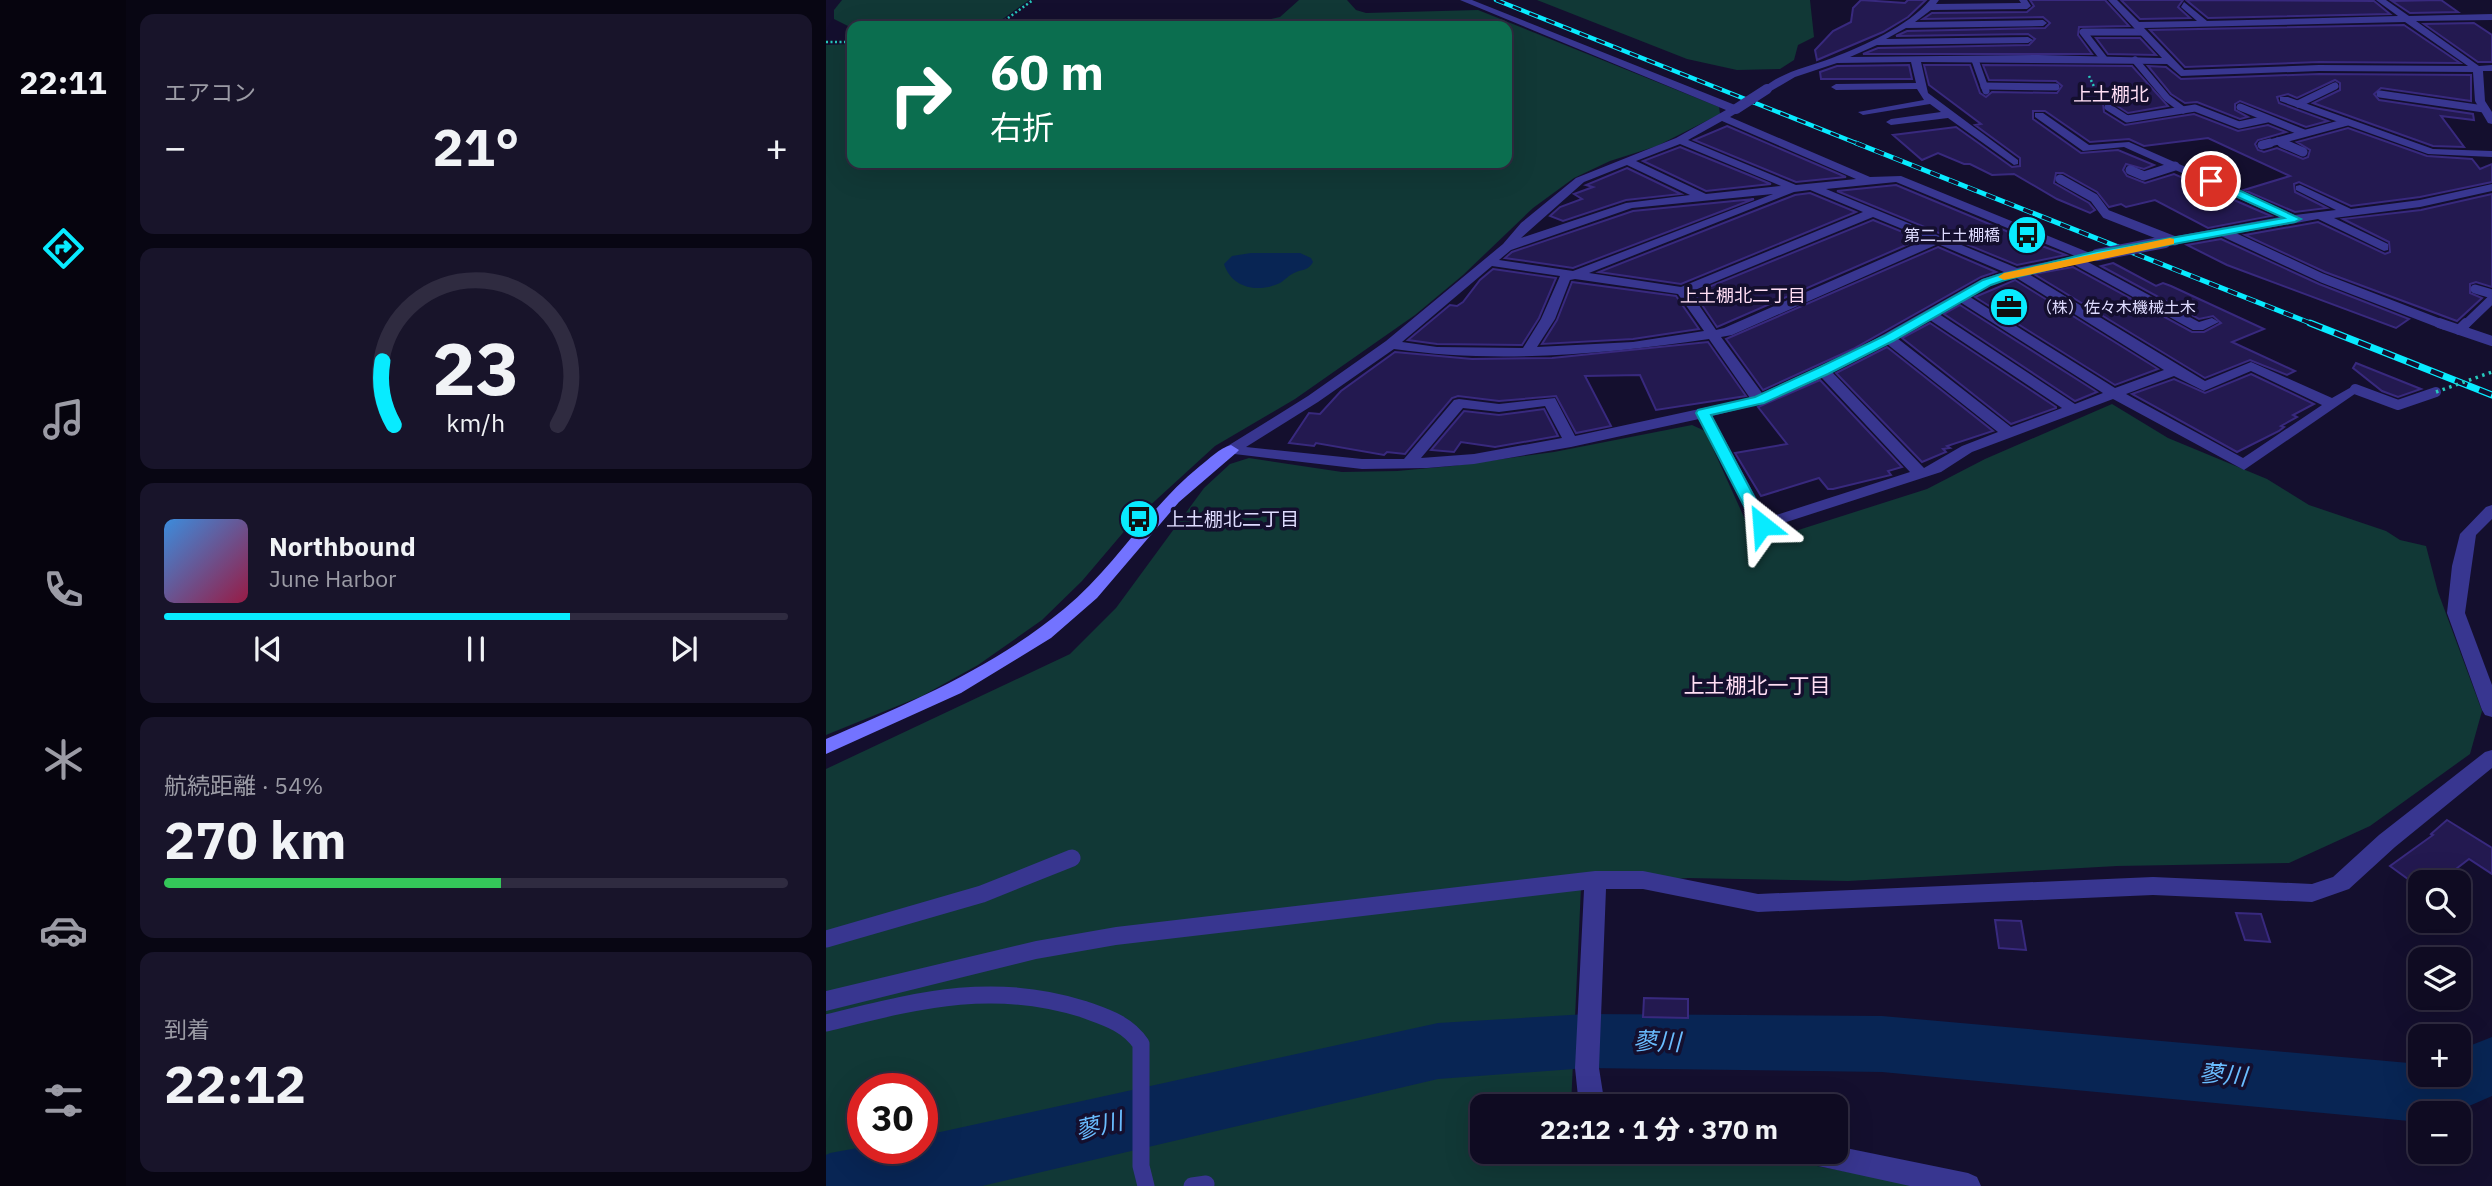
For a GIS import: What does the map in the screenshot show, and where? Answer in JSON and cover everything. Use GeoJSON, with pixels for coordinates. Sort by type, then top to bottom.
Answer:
{"type":"FeatureCollection","features":[{"type":"Feature","properties":{"kind":"street"},"geometry":{"type":"LineString","coordinates":[[1464,0],[1735,109]]}},
{"type":"Feature","properties":{"kind":"street"},"geometry":{"type":"LineString","coordinates":[[826,747],[957,689],[1042,636],[1097,588],[1142,532],[1187,484],[1231,450],[1313,399],[1391,344],[1490,262],[1525,226],[1580,180],[1680,140],[1792,75],[1836,60],[1875,42],[1933,3],[2027,6],[2023,0]]}},
{"type":"Feature","properties":{"kind":"street"},"geometry":{"type":"LineString","coordinates":[[2112,0],[2181,73],[2319,68],[2492,68]]}},
{"type":"Feature","properties":{"kind":"street"},"geometry":{"type":"LineString","coordinates":[[2380,0],[2478,69]]}},
{"type":"Feature","properties":{"kind":"street"},"geometry":{"type":"LineString","coordinates":[[2172,5],[2196,4]]}},
{"type":"Feature","properties":{"kind":"street"},"geometry":{"type":"LineString","coordinates":[[2184,5],[2207,25]]}},
{"type":"Feature","properties":{"kind":"street"},"geometry":{"type":"LineString","coordinates":[[2140,29],[2492,17]]}},
{"type":"Feature","properties":{"kind":"street"},"geometry":{"type":"LineString","coordinates":[[1903,25],[2043,23]]}},
{"type":"Feature","properties":{"kind":"street"},"geometry":{"type":"LineString","coordinates":[[2017,24],[2039,58]]}},
{"type":"Feature","properties":{"kind":"street"},"geometry":{"type":"LineString","coordinates":[[1875,42],[2028,40]]}},
{"type":"Feature","properties":{"kind":"street"},"geometry":{"type":"LineString","coordinates":[[1836,60],[2039,58],[2168,61]]}},
{"type":"Feature","properties":{"kind":"street"},"geometry":{"type":"LineString","coordinates":[[1916,61],[1923,94],[2014,162]]}},
{"type":"Feature","properties":{"kind":"street"},"geometry":{"type":"LineString","coordinates":[[2478,69],[2480,101],[2489,116]]}},
{"type":"Feature","properties":{"kind":"street"},"geometry":{"type":"LineString","coordinates":[[1836,87],[1922,86]]}},
{"type":"Feature","properties":{"kind":"street"},"geometry":{"type":"LineString","coordinates":[[2284,99],[2432,152],[2492,154]]}},
{"type":"Feature","properties":{"kind":"street"},"geometry":{"type":"LineString","coordinates":[[1863,112],[1919,105],[1932,100]]}},
{"type":"Feature","properties":{"kind":"street"},"geometry":{"type":"LineString","coordinates":[[1891,122],[1951,114]]}},
{"type":"Feature","properties":{"kind":"street"},"geometry":{"type":"LineString","coordinates":[[2025,117],[2045,114],[2087,149],[2125,144],[2295,219]]}},
{"type":"Feature","properties":{"kind":"street"},"geometry":{"type":"LineString","coordinates":[[1722,117],[1869,181]]}},
{"type":"Feature","properties":{"kind":"street"},"geometry":{"type":"LineString","coordinates":[[1680,140],[1792,187]]}},
{"type":"Feature","properties":{"kind":"street"},"geometry":{"type":"LineString","coordinates":[[1627,161],[1703,197]]}},
{"type":"Feature","properties":{"kind":"street"},"geometry":{"type":"LineString","coordinates":[[1507,247],[1630,205],[1897,178],[2093,256]]}},
{"type":"Feature","properties":{"kind":"street"},"geometry":{"type":"LineString","coordinates":[[1810,186],[2016,272],[2204,387],[2251,366],[2330,404]]}},
{"type":"Feature","properties":{"kind":"street"},"geometry":{"type":"LineString","coordinates":[[1527,352],[1548,319],[1565,278],[1786,193],[1792,187]]}},
{"type":"Feature","properties":{"kind":"street"},"geometry":{"type":"LineString","coordinates":[[1231,450],[1328,461],[1409,463],[1475,459],[1571,442],[1759,400],[1888,338],[1987,282],[2016,272],[2295,219],[2466,196],[2492,187]]}},
{"type":"Feature","properties":{"kind":"street"},"geometry":{"type":"LineString","coordinates":[[2300,188],[2351,213]]}},
{"type":"Feature","properties":{"kind":"street"},"geometry":{"type":"LineString","coordinates":[[1490,262],[1682,291],[1874,212]]}},
{"type":"Feature","properties":{"kind":"street"},"geometry":{"type":"LineString","coordinates":[[2321,216],[2384,247]]}},
{"type":"Feature","properties":{"kind":"street"},"geometry":{"type":"LineString","coordinates":[[1391,344],[1437,351],[1527,352],[1633,346],[1727,332],[1938,239]]}},
{"type":"Feature","properties":{"kind":"street"},"geometry":{"type":"LineString","coordinates":[[2075,260],[2207,328]]}},
{"type":"Feature","properties":{"kind":"street"},"geometry":{"type":"LineString","coordinates":[[1682,291],[1759,400]]}},
{"type":"Feature","properties":{"kind":"street"},"geometry":{"type":"LineString","coordinates":[[1961,297],[2116,395],[2244,465],[2355,389]]}},
{"type":"Feature","properties":{"kind":"street"},"geometry":{"type":"LineString","coordinates":[[1930,314],[2073,409]]}},
{"type":"Feature","properties":{"kind":"street"},"geometry":{"type":"LineString","coordinates":[[1888,338],[2009,433]]}},
{"type":"Feature","properties":{"kind":"street"},"geometry":{"type":"LineString","coordinates":[[1823,371],[1922,474]]}},
{"type":"Feature","properties":{"kind":"street"},"geometry":{"type":"LineString","coordinates":[[1703,413],[1762,525],[1922,474],[1967,449],[2175,371]]}},
{"type":"Feature","properties":{"kind":"street"},"geometry":{"type":"LineString","coordinates":[[1409,463],[1460,403],[1499,408],[1550,401],[1571,442]]}},
{"type":"Feature","properties":{"kind":"street"},"geometry":{"type":"LineString","coordinates":[[2492,510],[2468,534],[2461,566],[2456,613],[2492,710]]}},
{"type":"Feature","properties":{"kind":"street"},"geometry":{"type":"LineString","coordinates":[[826,1001],[1036,950],[1116,936],[1595,880],[1643,880],[1758,903],[2153,886],[2312,893],[2341,883],[2386,841],[2492,757]]}},
{"type":"Feature","properties":{"kind":"street"},"geometry":{"type":"LineString","coordinates":[[1590,1094],[1587,1068],[1595,880]]}},
{"type":"Feature","properties":{"kind":"street"},"geometry":{"type":"LineString","coordinates":[[1848,1160],[1968,1186]]}},
{"type":"Feature","properties":{"kind":"lane"},"geometry":{"type":"LineString","coordinates":[[2104,60],[2082,32],[2140,29]]}},
{"type":"Feature","properties":{"kind":"lane"},"geometry":{"type":"LineString","coordinates":[[1975,60],[1985,88],[2056,87]]}},
{"type":"Feature","properties":{"kind":"lane"},"geometry":{"type":"LineString","coordinates":[[2135,60],[2168,98],[2183,110]]}},
{"type":"Feature","properties":{"kind":"lane"},"geometry":{"type":"LineString","coordinates":[[2298,104],[2335,86]]}},
{"type":"Feature","properties":{"kind":"lane"},"geometry":{"type":"LineString","coordinates":[[2381,94],[2489,116]]}},
{"type":"Feature","properties":{"kind":"lane"},"geometry":{"type":"LineString","coordinates":[[2108,107],[2127,119],[2195,108],[2239,125],[2267,119]]}},
{"type":"Feature","properties":{"kind":"lane"},"geometry":{"type":"LineString","coordinates":[[2240,107],[2304,133]]}},
{"type":"Feature","properties":{"kind":"lane"},"geometry":{"type":"LineString","coordinates":[[2262,145],[2347,122]]}},
{"type":"Feature","properties":{"kind":"lane"},"geometry":{"type":"LineString","coordinates":[[2278,141],[2303,152]]}},
{"type":"Feature","properties":{"kind":"lane"},"geometry":{"type":"LineString","coordinates":[[2130,170],[2144,176],[2175,166]]}},
{"type":"Feature","properties":{"kind":"lane"},"geometry":{"type":"LineString","coordinates":[[2060,179],[2094,198],[2106,214],[2170,241]]}},
{"type":"Feature","properties":{"kind":"lane"},"geometry":{"type":"LineString","coordinates":[[2223,232],[2287,265],[2363,297],[2492,341]]}},
{"type":"Feature","properties":{"kind":"lane"},"geometry":{"type":"LineString","coordinates":[[2459,330],[2492,297],[2475,289]]}},
{"type":"Feature","properties":{"kind":"lane"},"geometry":{"type":"LineString","coordinates":[[2355,389],[2398,405],[2437,392]]}},
{"type":"Feature","properties":{"kind":"lane"},"geometry":{"type":"LineString","coordinates":[[826,939],[1018,881],[1072,858]]}},
{"type":"Feature","properties":{"kind":"lane"},"geometry":{"type":"LineString","coordinates":[[826,1023],[959,995],[985,993],[1076,1007],[1121,1025],[1137,1037],[1141,1044],[1141,1166],[1146,1186]]}},
{"type":"Feature","properties":{"kind":"path"},"geometry":{"type":"LineString","coordinates":[[1004,21],[1033,0]]}},
{"type":"Feature","properties":{"kind":"path"},"geometry":{"type":"LineString","coordinates":[[826,43],[847,42]]}},
{"type":"Feature","properties":{"kind":"path"},"geometry":{"type":"LineString","coordinates":[[2088,76],[2099,95],[2095,95]]}},
{"type":"Feature","properties":{"kind":"path"},"geometry":{"type":"LineString","coordinates":[[2437,392],[2492,372]]}},
{"type":"Feature","properties":{"kind":"green space"},"geometry":{"type":"Polygon","coordinates":[[[842,0],[1029,0],[1000,21],[847,21],[847,26],[834,19],[834,10],[842,0]]]}},
{"type":"Feature","properties":{"kind":"green space"},"geometry":{"type":"Polygon","coordinates":[[[1299,0],[1347,0],[1356,10],[1366,13],[1478,10],[1505,21],[1263,21],[1280,17],[1299,0]]]}},
{"type":"Feature","properties":{"kind":"green space"},"geometry":{"type":"Polygon","coordinates":[[[1537,0],[1810,0],[1814,37],[1798,45],[1794,60],[1780,69],[1737,70],[1687,59],[1537,0]]]}},
{"type":"Feature","properties":{"kind":"green space"},"geometry":{"type":"Polygon","coordinates":[[[1512,24],[1719,107],[1720,114],[1657,146],[1610,161],[1574,178],[1533,208],[1463,275],[1415,315],[1295,399],[1215,446],[1133,521],[1082,581],[1042,620],[978,665],[922,696],[826,735],[826,45],[847,44],[847,168],[1512,168],[1512,24]]]}},
{"type":"Feature","properties":{"kind":"green space"},"geometry":{"type":"Polygon","coordinates":[[[2112,404],[2168,438],[2267,479],[2309,505],[2386,531],[2400,540],[2426,546],[2438,592],[2482,711],[2470,754],[2370,826],[2289,863],[2117,866],[1848,881],[1688,878],[1581,887],[1572,1094],[1470,1094],[1470,1164],[1807,1164],[1921,1186],[826,1186],[826,769],[1070,654],[1116,608],[1204,488],[1230,464],[1249,458],[1342,472],[1397,471],[1554,452],[1692,425],[1705,431],[1753,537],[1773,538],[1927,489],[1985,459],[2112,404]]]}},
{"type":"Feature","properties":{"kind":"water"},"geometry":{"type":"Polygon","coordinates":[[[1251,253],[1300,253],[1311,258],[1313,262],[1280,283],[1264,288],[1247,287],[1233,279],[1224,264],[1232,256],[1251,253]]]}},
{"type":"Feature","properties":{"kind":"building"},"geometry":{"type":"Polygon","coordinates":[[[1861,0],[1905,3],[1908,0],[1926,0],[1908,17],[1883,32],[1817,60],[1815,50],[1833,31],[1851,22],[1853,8],[1861,0]]]}},
{"type":"Feature","properties":{"kind":"building"},"geometry":{"type":"Polygon","coordinates":[[[2030,0],[2105,0],[2129,26],[2079,27],[2078,35],[2092,54],[1863,54],[1878,48],[2029,45],[2035,39],[2028,34],[1896,36],[1907,31],[2045,28],[2050,23],[2043,17],[1923,19],[1932,13],[2027,12],[2034,6],[2030,0]]]}},
{"type":"Feature","properties":{"kind":"building"},"geometry":{"type":"Polygon","coordinates":[[[2121,0],[2183,0],[2178,7],[2190,18],[2140,19],[2121,0]]]}},
{"type":"Feature","properties":{"kind":"building"},"geometry":{"type":"Polygon","coordinates":[[[2186,0],[2374,1],[2390,14],[2208,18],[2186,0]]]}},
{"type":"Feature","properties":{"kind":"building"},"geometry":{"type":"Polygon","coordinates":[[[2441,0],[2458,12],[2410,13],[2392,1],[2441,0]]]}},
{"type":"Feature","properties":{"kind":"building"},"geometry":{"type":"Polygon","coordinates":[[[2474,23],[2492,35],[2492,62],[2478,62],[2424,24],[2474,23]]]}},
{"type":"Feature","properties":{"kind":"building"},"geometry":{"type":"Polygon","coordinates":[[[2404,25],[2460,63],[2319,62],[2185,67],[2150,30],[2404,25]]]}},
{"type":"Feature","properties":{"kind":"building"},"geometry":{"type":"Polygon","coordinates":[[[2096,38],[2140,38],[2156,55],[2108,54],[2096,38]]]}},
{"type":"Feature","properties":{"kind":"building"},"geometry":{"type":"Polygon","coordinates":[[[1909,65],[1912,79],[1821,79],[1820,72],[1837,66],[1909,65]]]}},
{"type":"Feature","properties":{"kind":"building"},"geometry":{"type":"Polygon","coordinates":[[[1924,65],[1970,65],[1980,93],[1986,97],[1992,92],[2057,93],[2062,86],[2056,81],[1989,80],[1983,65],[2132,66],[2168,106],[2128,113],[2111,102],[2103,103],[2104,112],[2125,125],[2194,114],[2238,131],[2268,125],[2286,132],[2258,140],[2255,144],[2258,150],[2264,152],[2277,148],[2303,159],[2308,157],[2310,150],[2297,142],[2348,128],[2427,156],[2472,159],[2480,169],[2492,164],[2492,182],[2420,197],[2351,206],[2299,182],[2294,184],[2295,192],[2327,208],[2295,212],[2244,190],[2290,176],[2208,138],[2144,146],[2129,139],[2090,142],[2045,111],[2033,111],[2033,119],[2081,153],[2118,150],[2154,165],[2144,169],[2126,164],[2123,170],[2127,176],[2145,183],[2174,174],[2271,216],[2208,228],[2155,200],[2126,207],[2121,204],[2109,207],[2097,192],[2063,173],[2056,173],[2054,183],[2089,203],[2095,210],[2090,213],[2057,199],[2014,174],[1992,175],[1938,153],[1922,160],[1893,135],[1956,127],[2012,167],[2020,166],[2020,158],[1975,125],[1981,124],[1929,85],[1924,65]]]}},
{"type":"Feature","properties":{"kind":"building"},"geometry":{"type":"Polygon","coordinates":[[[2148,66],[2166,67],[2181,79],[2319,74],[2471,75],[2471,101],[2381,88],[2374,94],[2379,100],[2473,114],[2474,120],[2441,116],[2464,147],[2433,146],[2313,103],[2340,90],[2340,83],[2335,80],[2297,98],[2288,94],[2277,97],[2279,103],[2328,121],[2306,127],[2240,101],[2235,104],[2235,110],[2248,117],[2240,119],[2197,102],[2185,103],[2171,94],[2148,66]]]}},
{"type":"Feature","properties":{"kind":"building"},"geometry":{"type":"Polygon","coordinates":[[[1727,126],[1846,177],[1796,182],[1694,140],[1727,126]]]}},
{"type":"Feature","properties":{"kind":"building"},"geometry":{"type":"Polygon","coordinates":[[[1680,147],[1771,184],[1706,191],[1643,161],[1680,147]]]}},
{"type":"Feature","properties":{"kind":"building"},"geometry":{"type":"Polygon","coordinates":[[[1627,168],[1681,194],[1626,200],[1563,221],[1550,216],[1560,207],[1582,199],[1574,194],[1593,187],[1586,185],[1627,168]]]}},
{"type":"Feature","properties":{"kind":"building"},"geometry":{"type":"Polygon","coordinates":[[[1896,185],[2066,255],[2017,265],[1837,191],[1896,185]]]}},
{"type":"Feature","properties":{"kind":"building"},"geometry":{"type":"Polygon","coordinates":[[[1810,193],[1856,212],[1681,284],[1599,272],[1795,195],[1810,193]]]}},
{"type":"Feature","properties":{"kind":"building"},"geometry":{"type":"Polygon","coordinates":[[[2492,194],[2492,287],[2476,282],[2470,284],[2470,293],[2482,298],[2457,321],[2325,272],[2245,235],[2318,222],[2385,254],[2390,252],[2389,242],[2343,219],[2421,210],[2492,194]]]}},
{"type":"Feature","properties":{"kind":"building"},"geometry":{"type":"Polygon","coordinates":[[[1754,199],[1573,268],[1505,258],[1512,252],[1633,211],[1754,199]]]}},
{"type":"Feature","properties":{"kind":"building"},"geometry":{"type":"Polygon","coordinates":[[[1873,220],[1920,239],[1717,327],[1694,293],[1873,220]]]}},
{"type":"Feature","properties":{"kind":"building"},"geometry":{"type":"Polygon","coordinates":[[[2221,239],[2319,284],[2409,319],[2396,328],[2227,265],[2187,245],[2221,239]]]}},
{"type":"Feature","properties":{"kind":"building"},"geometry":{"type":"Polygon","coordinates":[[[1938,247],[1996,272],[1981,277],[1853,349],[1763,390],[1726,339],[1938,247]]]}},
{"type":"Feature","properties":{"kind":"building"},"geometry":{"type":"Polygon","coordinates":[[[2113,263],[2156,286],[2163,283],[2171,286],[2264,329],[2232,342],[2295,371],[2287,375],[2250,360],[2205,378],[2034,274],[2073,267],[2192,332],[2204,332],[2221,323],[2213,316],[2199,319],[2101,266],[2113,263]]]}},
{"type":"Feature","properties":{"kind":"building"},"geometry":{"type":"Polygon","coordinates":[[[1493,269],[1556,278],[1539,318],[1522,345],[1437,344],[1408,340],[1450,305],[1457,306],[1463,302],[1480,280],[1493,269]]]}},
{"type":"Feature","properties":{"kind":"building"},"geometry":{"type":"Polygon","coordinates":[[[2015,280],[2158,369],[2115,385],[1975,297],[2015,280]]]}},
{"type":"Feature","properties":{"kind":"building"},"geometry":{"type":"Polygon","coordinates":[[[1572,282],[1676,296],[1699,329],[1633,339],[1542,344],[1557,320],[1572,282]]]}},
{"type":"Feature","properties":{"kind":"building"},"geometry":{"type":"Polygon","coordinates":[[[1960,305],[2097,392],[2075,401],[1944,314],[1960,305]]]}},
{"type":"Feature","properties":{"kind":"building"},"geometry":{"type":"Polygon","coordinates":[[[1930,323],[2056,408],[2011,424],[1902,338],[1930,323]]]}},
{"type":"Feature","properties":{"kind":"building"},"geometry":{"type":"Polygon","coordinates":[[[1708,342],[1746,396],[1656,410],[1640,375],[1585,376],[1611,426],[1576,433],[1556,396],[1499,401],[1458,396],[1452,398],[1405,454],[1387,452],[1384,455],[1316,443],[1314,446],[1289,443],[1309,413],[1320,414],[1341,391],[1395,352],[1472,359],[1552,358],[1708,342]]]}},
{"type":"Feature","properties":{"kind":"building"},"geometry":{"type":"Polygon","coordinates":[[[1887,347],[1993,431],[1947,446],[1950,448],[1943,449],[1946,452],[1922,462],[1836,373],[1887,347]]]}},
{"type":"Feature","properties":{"kind":"building"},"geometry":{"type":"Polygon","coordinates":[[[2356,363],[2421,389],[2398,397],[2382,391],[2353,368],[2356,363]]]}},
{"type":"Feature","properties":{"kind":"building"},"geometry":{"type":"Polygon","coordinates":[[[2251,374],[2314,404],[2293,415],[2297,417],[2281,426],[2284,427],[2279,431],[2237,452],[2132,394],[2174,379],[2205,393],[2251,374]]]}},
{"type":"Feature","properties":{"kind":"building"},"geometry":{"type":"Polygon","coordinates":[[[1820,380],[1902,467],[1888,471],[1891,475],[1833,489],[1828,489],[1819,478],[1761,496],[1735,453],[1787,444],[1758,407],[1820,380]]]}},
{"type":"Feature","properties":{"kind":"building"},"geometry":{"type":"Polygon","coordinates":[[[1544,409],[1558,436],[1495,447],[1461,442],[1454,452],[1431,450],[1464,411],[1499,415],[1544,409]]]}},
{"type":"Feature","properties":{"kind":"building"},"geometry":{"type":"Polygon","coordinates":[[[2447,820],[2492,848],[2492,874],[2469,859],[2455,870],[2408,870],[2408,879],[2390,866],[2433,835],[2431,834],[2447,820]]]}},
{"type":"Feature","properties":{"kind":"building"},"geometry":{"type":"Polygon","coordinates":[[[2236,913],[2261,914],[2270,942],[2245,940],[2236,913]]]}},
{"type":"Feature","properties":{"kind":"building"},"geometry":{"type":"Polygon","coordinates":[[[1995,920],[2021,921],[2026,950],[1999,948],[1995,920]]]}},
{"type":"Feature","properties":{"kind":"building"},"geometry":{"type":"Polygon","coordinates":[[[1644,998],[1688,999],[1688,1018],[1643,1017],[1644,998]]]}},
{"type":"Feature","properties":{"kind":"waterway","name":"蓼川"},"geometry":{"type":"LineString","coordinates":[[830,1186],[909,1171],[1438,1051],[1587,1041],[1882,1044],[2409,1092],[2445,1087],[2492,1065]]}},
{"type":"Feature","properties":{"kind":"railway"},"geometry":{"type":"LineString","coordinates":[[1496,0],[1861,145]]}},
{"type":"Feature","properties":{"kind":"railway"},"geometry":{"type":"LineString","coordinates":[[1856,143],[2315,325]]}},
{"type":"Feature","properties":{"kind":"railway"},"geometry":{"type":"LineString","coordinates":[[2310,323],[2492,395]]}},
{"type":"Feature","properties":{"kind":"slow traffic"},"geometry":{"type":"LineString","coordinates":[[2004,277],[2016,272],[2170,241]]}},
{"type":"Feature","properties":{"kind":"place","name":"第二上土棚橋"},"geometry":{"type":"Point","coordinates":[2027,235]}},
{"type":"Feature","properties":{"kind":"place","name":"（株）佐々木機械土木"},"geometry":{"type":"Point","coordinates":[2009,307]}},
{"type":"Feature","properties":{"kind":"place","name":"上土棚北二丁目"},"geometry":{"type":"Point","coordinates":[1139,519]}},
{"type":"Feature","properties":{"kind":"district","name":"上土棚北"},"geometry":{"type":"Point","coordinates":[2111,94]}},
{"type":"Feature","properties":{"kind":"district","name":"上土棚北二丁目"},"geometry":{"type":"Point","coordinates":[1743,296]}},
{"type":"Feature","properties":{"kind":"district","name":"上土棚北一丁目"},"geometry":{"type":"Point","coordinates":[1757,686]}},
{"type":"Feature","properties":{"kind":"route"},"geometry":{"type":"LineString","coordinates":[[1762,525],[1703,413],[1759,400],[1859,354],[1987,282],[2016,272],[2295,219],[2211,181]]}}]}
